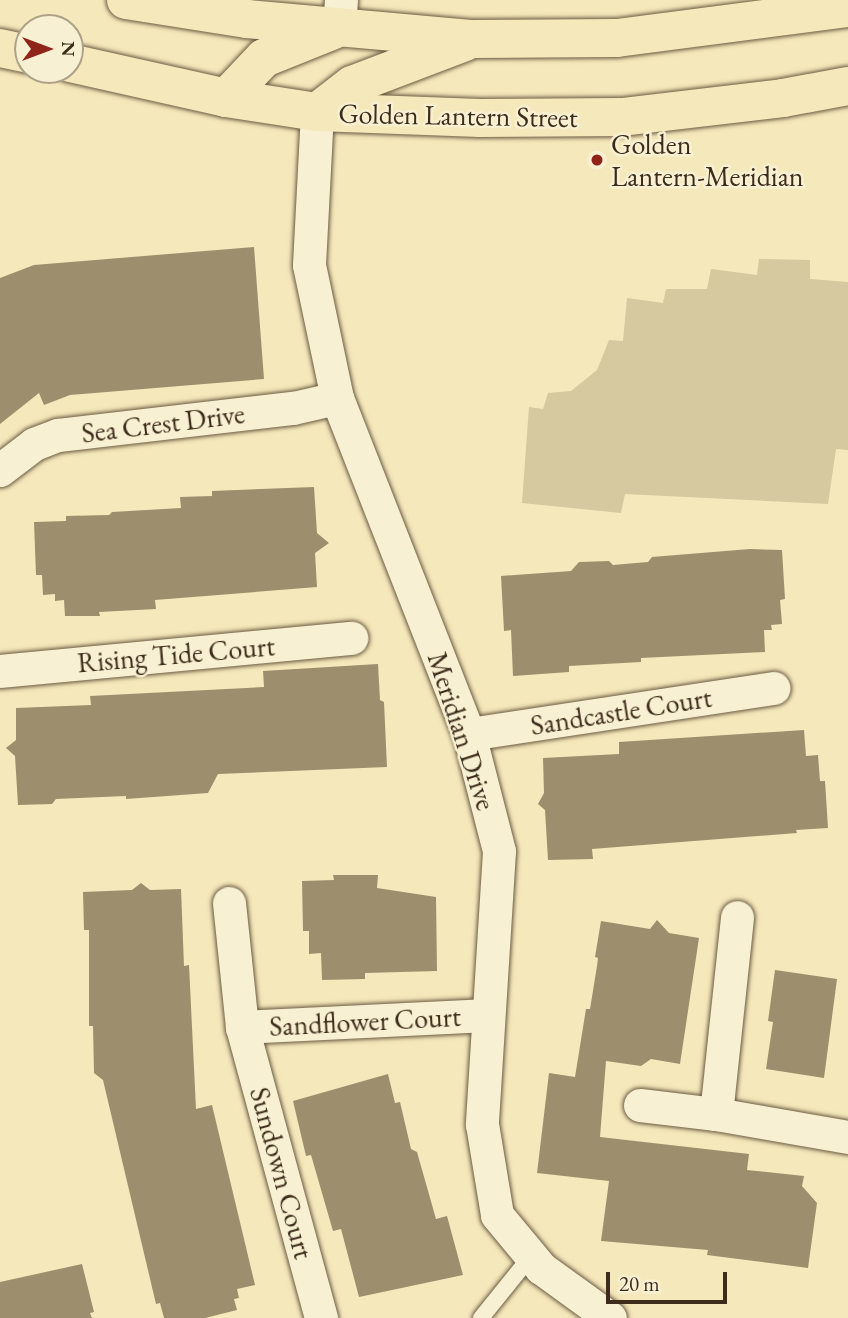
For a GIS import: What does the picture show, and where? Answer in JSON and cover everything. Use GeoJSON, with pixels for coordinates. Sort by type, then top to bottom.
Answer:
{"type":"FeatureCollection","features":[{"type":"Feature","properties":{"kind":"main road"},"geometry":{"type":"LineString","coordinates":[[126,0],[247,19],[340,14],[473,39],[617,38],[848,8]]}},
{"type":"Feature","properties":{"kind":"main road"},"geometry":{"type":"LineString","coordinates":[[226,98],[264,58],[340,14]]}},
{"type":"Feature","properties":{"kind":"main road"},"geometry":{"type":"LineString","coordinates":[[317,112],[352,85],[473,39]]}},
{"type":"Feature","properties":{"kind":"main road","name":"Golden Lantern Street"},"geometry":{"type":"LineString","coordinates":[[84,66],[226,98],[317,112],[480,118],[622,117],[848,86]]}},
{"type":"Feature","properties":{"kind":"street","name":"Meridian Drive"},"geometry":{"type":"LineString","coordinates":[[317,112],[309,265],[337,398],[469,734],[499,851],[482,1124],[497,1215],[541,1268],[610,1318]]}},
{"type":"Feature","properties":{"kind":"street","name":"Sea Crest Drive"},"geometry":{"type":"LineString","coordinates":[[0,470],[34,444],[58,435],[293,408],[337,398]]}},
{"type":"Feature","properties":{"kind":"street","name":"Rising Tide Court"},"geometry":{"type":"LineString","coordinates":[[0,671],[351,638]]}},
{"type":"Feature","properties":{"kind":"street","name":"Sandcastle Court"},"geometry":{"type":"LineString","coordinates":[[469,734],[774,688]]}},
{"type":"Feature","properties":{"kind":"street","name":"Sandflower Court"},"geometry":{"type":"LineString","coordinates":[[229,903],[243,1027],[487,1015]]}},
{"type":"Feature","properties":{"kind":"street"},"geometry":{"type":"LineString","coordinates":[[716,1114],[737,917]]}},
{"type":"Feature","properties":{"kind":"street","name":"Sundown Court"},"geometry":{"type":"LineString","coordinates":[[243,1027],[321,1318]]}},
{"type":"Feature","properties":{"kind":"street"},"geometry":{"type":"LineString","coordinates":[[640,1105],[716,1114],[848,1138]]}},
{"type":"Feature","properties":{"kind":"lane"},"geometry":{"type":"LineString","coordinates":[[481,1318],[531,1256]]}},
{"type":"Feature","properties":{"kind":"shaded area"},"geometry":{"type":"Polygon","coordinates":[[[759,259],[810,260],[810,279],[848,282],[848,450],[836,449],[828,504],[625,494],[621,513],[522,503],[529,407],[543,409],[548,393],[571,391],[597,370],[609,340],[623,341],[627,298],[663,303],[666,289],[707,289],[711,269],[757,275],[759,259]]]}},
{"type":"Feature","properties":{"kind":"building"},"geometry":{"type":"Polygon","coordinates":[[[254,247],[264,379],[70,395],[44,405],[39,393],[0,424],[0,278],[34,265],[254,247]]]}},
{"type":"Feature","properties":{"kind":"building"},"geometry":{"type":"Polygon","coordinates":[[[314,487],[317,533],[329,543],[315,553],[317,587],[155,600],[156,609],[99,612],[100,616],[65,616],[64,600],[55,601],[55,594],[43,595],[42,575],[36,575],[34,522],[66,521],[66,516],[181,508],[180,497],[212,496],[212,491],[314,487]]]}},
{"type":"Feature","properties":{"kind":"building"},"geometry":{"type":"Polygon","coordinates":[[[750,549],[782,550],[785,599],[780,600],[782,624],[771,625],[772,630],[764,630],[765,652],[641,658],[641,662],[569,666],[569,672],[513,676],[511,630],[504,631],[501,576],[571,571],[579,562],[609,561],[613,565],[648,562],[652,557],[750,549]]]}},
{"type":"Feature","properties":{"kind":"building"},"geometry":{"type":"Polygon","coordinates":[[[378,664],[380,700],[384,702],[387,767],[218,774],[208,793],[126,799],[126,796],[56,799],[52,804],[18,805],[15,756],[6,748],[16,740],[16,708],[91,705],[90,696],[264,687],[263,671],[378,664]]]}},
{"type":"Feature","properties":{"kind":"building"},"geometry":{"type":"Polygon","coordinates":[[[804,730],[806,756],[818,755],[820,781],[825,781],[828,828],[796,830],[797,833],[592,849],[593,859],[548,860],[545,810],[538,804],[544,793],[543,758],[619,754],[619,742],[804,730]]]}},
{"type":"Feature","properties":{"kind":"building"},"geometry":{"type":"Polygon","coordinates":[[[333,875],[378,875],[377,888],[436,897],[437,971],[365,973],[365,979],[322,980],[321,953],[309,954],[309,931],[303,931],[302,881],[334,880],[333,875]]]}},
{"type":"Feature","properties":{"kind":"building"},"geometry":{"type":"Polygon","coordinates":[[[141,883],[150,890],[181,889],[184,966],[189,965],[196,1109],[212,1105],[255,1285],[237,1289],[239,1298],[234,1299],[237,1310],[205,1318],[164,1318],[160,1303],[156,1304],[103,1080],[94,1073],[93,1026],[89,1026],[89,930],[84,930],[83,892],[132,890],[141,883]]]}},
{"type":"Feature","properties":{"kind":"building"},"geometry":{"type":"Polygon","coordinates":[[[657,920],[669,933],[699,938],[680,1064],[651,1059],[641,1066],[606,1061],[600,1137],[749,1154],[747,1170],[804,1176],[802,1186],[817,1203],[808,1268],[707,1255],[708,1250],[601,1241],[609,1181],[537,1173],[549,1073],[575,1077],[586,1009],[590,1009],[601,921],[650,929],[657,920]]]}},
{"type":"Feature","properties":{"kind":"building"},"geometry":{"type":"Polygon","coordinates":[[[775,970],[837,979],[824,1078],[766,1069],[773,1022],[768,1021],[775,970]]]}},
{"type":"Feature","properties":{"kind":"building"},"geometry":{"type":"Polygon","coordinates":[[[388,1074],[395,1103],[400,1102],[411,1149],[417,1152],[436,1219],[447,1216],[463,1275],[359,1297],[341,1229],[333,1231],[311,1155],[306,1156],[293,1101],[388,1074]]]}},
{"type":"Feature","properties":{"kind":"building"},"geometry":{"type":"Polygon","coordinates":[[[82,1264],[94,1312],[90,1313],[92,1318],[0,1318],[0,1282],[82,1264]]]}},
{"type":"Feature","properties":{"kind":"place","name":"Golden Lantern-Meridian"},"geometry":{"type":"Point","coordinates":[597,160]}}]}
